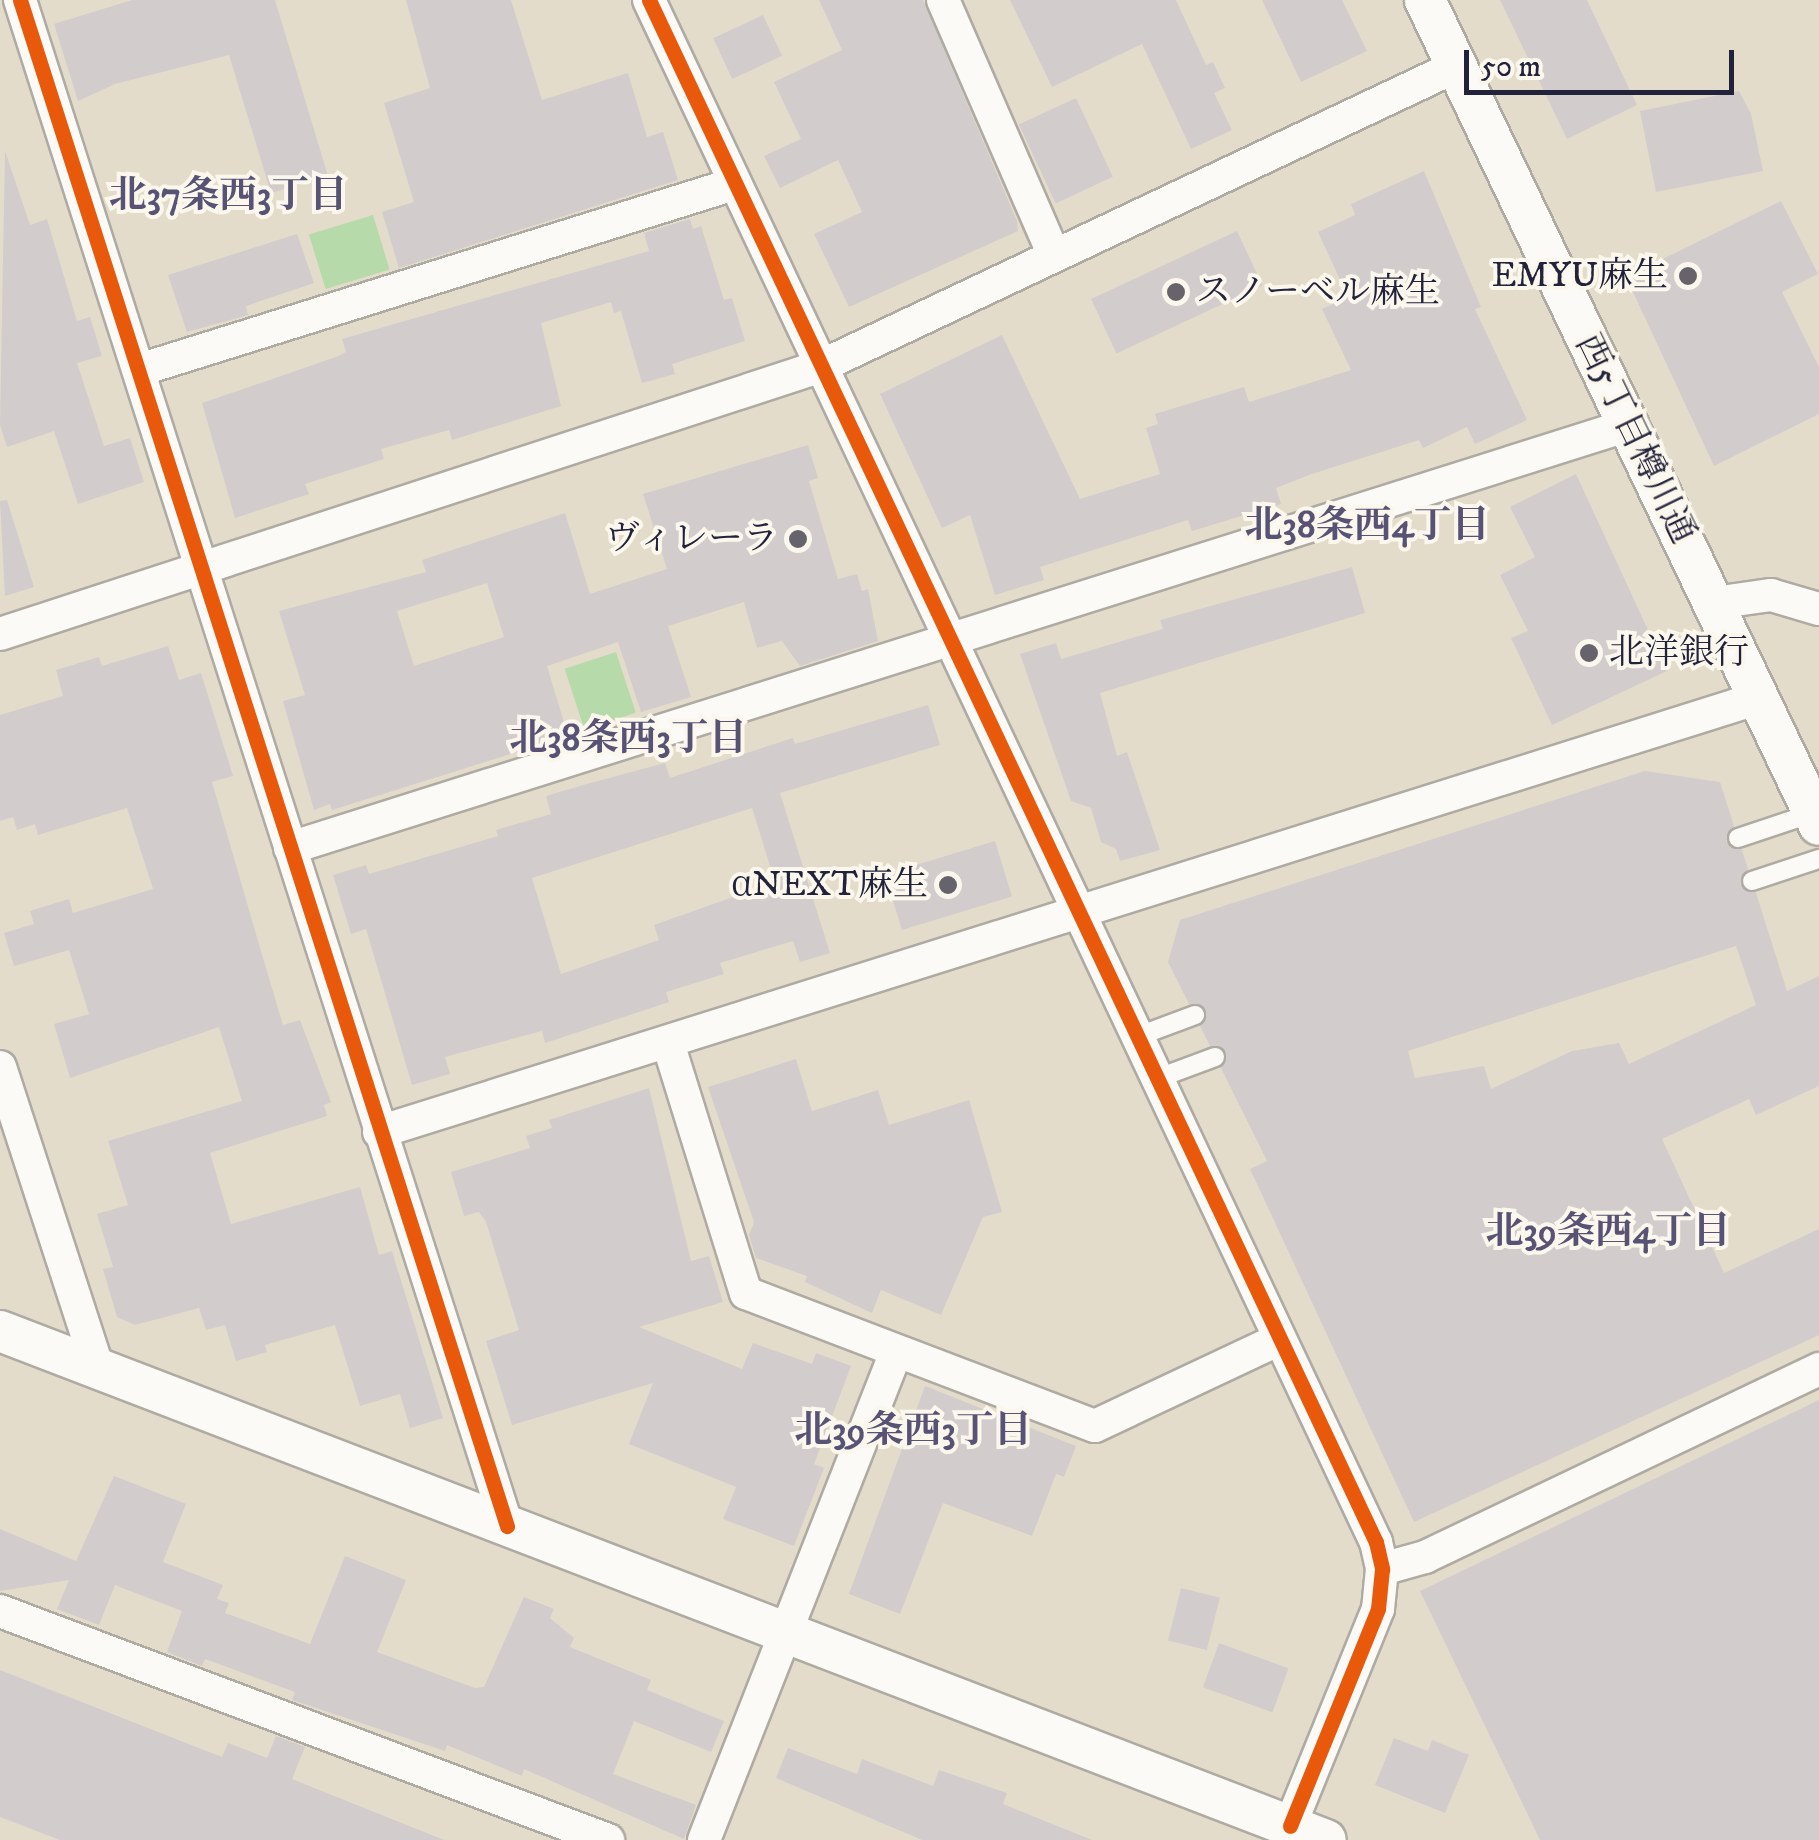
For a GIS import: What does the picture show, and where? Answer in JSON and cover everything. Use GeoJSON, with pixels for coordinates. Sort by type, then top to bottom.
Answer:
{"type":"FeatureCollection","features":[{"type":"Feature","properties":{"kind":"street"},"geometry":{"type":"LineString","coordinates":[[20,0],[508,1526]]}},
{"type":"Feature","properties":{"kind":"street"},"geometry":{"type":"LineString","coordinates":[[0,1331],[1308,1833],[1378,1609],[1382,1569],[1280,1339],[648,0]]}},
{"type":"Feature","properties":{"kind":"street"},"geometry":{"type":"LineString","coordinates":[[943,0],[1054,255]]}},
{"type":"Feature","properties":{"kind":"street","name":"西5丁目樽川通"},"geometry":{"type":"LineString","coordinates":[[1425,0],[1816,819]]}},
{"type":"Feature","properties":{"kind":"street"},"geometry":{"type":"LineString","coordinates":[[0,634],[820,367],[1456,66]]}},
{"type":"Feature","properties":{"kind":"street"},"geometry":{"type":"LineString","coordinates":[[139,370],[734,184]]}},
{"type":"Feature","properties":{"kind":"street"},"geometry":{"type":"LineString","coordinates":[[290,848],[1629,425]]}},
{"type":"Feature","properties":{"kind":"street"},"geometry":{"type":"LineString","coordinates":[[1714,602],[1771,596],[1819,610]]}},
{"type":"Feature","properties":{"kind":"street"},"geometry":{"type":"LineString","coordinates":[[379,1132],[668,1043],[1024,925],[1079,915],[1759,698]]}},
{"type":"Feature","properties":{"kind":"street"},"geometry":{"type":"LineString","coordinates":[[668,1043],[746,1293],[1095,1426],[1280,1339]]}},
{"type":"Feature","properties":{"kind":"street"},"geometry":{"type":"LineString","coordinates":[[0,1067],[98,1369]]}},
{"type":"Feature","properties":{"kind":"street"},"geometry":{"type":"LineString","coordinates":[[704,1840],[896,1352]]}},
{"type":"Feature","properties":{"kind":"street"},"geometry":{"type":"LineString","coordinates":[[1382,1569],[1425,1557],[1819,1369]]}},
{"type":"Feature","properties":{"kind":"street"},"geometry":{"type":"LineString","coordinates":[[0,1611],[608,1840]]}},
{"type":"Feature","properties":{"kind":"lane"},"geometry":{"type":"LineString","coordinates":[[1738,838],[1816,819]]}},
{"type":"Feature","properties":{"kind":"lane"},"geometry":{"type":"LineString","coordinates":[[1752,881],[1819,858]]}},
{"type":"Feature","properties":{"kind":"lane"},"geometry":{"type":"LineString","coordinates":[[1136,1037],[1194,1015]]}},
{"type":"Feature","properties":{"kind":"lane"},"geometry":{"type":"LineString","coordinates":[[1156,1079],[1215,1057]]}},
{"type":"Feature","properties":{"kind":"green space"},"geometry":{"type":"Polygon","coordinates":[[[373,215],[390,270],[326,289],[309,235],[373,215]]]}},
{"type":"Feature","properties":{"kind":"green space"},"geometry":{"type":"Polygon","coordinates":[[[616,652],[636,713],[584,730],[565,669],[616,652]]]}},
{"type":"Feature","properties":{"kind":"building"},"geometry":{"type":"Polygon","coordinates":[[[132,0],[275,0],[328,176],[271,193],[229,55],[115,84],[78,101],[54,24],[132,0]]]}},
{"type":"Feature","properties":{"kind":"building"},"geometry":{"type":"Polygon","coordinates":[[[406,0],[511,0],[542,100],[628,73],[647,137],[663,132],[678,180],[399,268],[382,212],[414,202],[384,103],[430,88],[406,0]]]}},
{"type":"Feature","properties":{"kind":"building"},"geometry":{"type":"Polygon","coordinates":[[[819,0],[923,0],[1018,231],[849,307],[814,234],[862,212],[838,160],[780,188],[764,156],[801,139],[774,82],[842,50],[819,0]]]}},
{"type":"Feature","properties":{"kind":"building"},"geometry":{"type":"Polygon","coordinates":[[[1010,0],[1176,0],[1206,65],[1213,62],[1225,88],[1214,93],[1232,130],[1191,149],[1142,44],[1052,87],[1010,0]]]}},
{"type":"Feature","properties":{"kind":"building"},"geometry":{"type":"Polygon","coordinates":[[[1262,0],[1342,0],[1367,51],[1301,82],[1262,0]]]}},
{"type":"Feature","properties":{"kind":"building"},"geometry":{"type":"Polygon","coordinates":[[[1500,0],[1587,0],[1637,105],[1567,139],[1500,0]]]}},
{"type":"Feature","properties":{"kind":"building"},"geometry":{"type":"Polygon","coordinates":[[[763,15],[782,56],[732,79],[713,38],[763,15]]]}},
{"type":"Feature","properties":{"kind":"building"},"geometry":{"type":"Polygon","coordinates":[[[1739,91],[1751,114],[1763,171],[1656,192],[1640,111],[1739,91]]]}},
{"type":"Feature","properties":{"kind":"building"},"geometry":{"type":"Polygon","coordinates":[[[1076,98],[1113,177],[1056,203],[1019,125],[1076,98]]]}},
{"type":"Feature","properties":{"kind":"building"},"geometry":{"type":"Polygon","coordinates":[[[5,151],[30,225],[47,219],[77,321],[90,317],[102,356],[77,363],[104,446],[130,438],[144,482],[78,504],[54,431],[7,447],[0,425],[5,151]]]}},
{"type":"Feature","properties":{"kind":"building"},"geometry":{"type":"Polygon","coordinates":[[[1424,171],[1481,307],[1475,309],[1527,420],[1475,444],[1467,427],[1423,448],[1419,440],[1312,474],[1276,488],[1281,504],[1192,531],[1188,520],[1040,567],[1044,580],[995,595],[970,515],[942,528],[880,394],[1002,335],[1080,499],[1160,474],[1146,428],[1158,424],[1155,414],[1244,387],[1249,402],[1351,370],[1322,309],[1348,297],[1318,232],[1355,215],[1351,204],[1424,171]]]}},
{"type":"Feature","properties":{"kind":"building"},"geometry":{"type":"Polygon","coordinates":[[[1781,201],[1818,274],[1782,292],[1819,367],[1819,414],[1714,466],[1626,277],[1781,201]]]}},
{"type":"Feature","properties":{"kind":"building"},"geometry":{"type":"Polygon","coordinates":[[[690,219],[693,229],[701,226],[724,300],[732,298],[745,341],[672,364],[675,374],[642,383],[621,311],[614,313],[611,302],[541,323],[561,406],[452,440],[449,430],[381,449],[384,459],[305,484],[309,494],[235,518],[202,403],[336,357],[346,352],[342,339],[649,251],[644,233],[690,219]]]}},
{"type":"Feature","properties":{"kind":"building","name":"スノーベル麻生"},"geometry":{"type":"Polygon","coordinates":[[[1237,231],[1262,285],[1116,353],[1091,299],[1237,231]]]}},
{"type":"Feature","properties":{"kind":"building"},"geometry":{"type":"Polygon","coordinates":[[[297,234],[314,283],[246,306],[248,315],[187,332],[168,275],[297,234]]]}},
{"type":"Feature","properties":{"kind":"building"},"geometry":{"type":"Polygon","coordinates":[[[808,445],[818,478],[809,481],[838,579],[857,574],[862,591],[868,589],[878,641],[800,666],[782,641],[757,648],[744,602],[668,626],[691,697],[641,712],[618,642],[547,666],[568,736],[332,810],[330,804],[314,810],[283,701],[305,695],[279,611],[426,572],[422,560],[565,513],[590,594],[667,569],[643,494],[808,445]],[[487,583],[397,611],[414,666],[504,637],[487,583]]]}},
{"type":"Feature","properties":{"kind":"building"},"geometry":{"type":"Polygon","coordinates":[[[1576,474],[1667,671],[1552,725],[1511,638],[1528,631],[1500,575],[1535,557],[1510,507],[1576,474]]]}},
{"type":"Feature","properties":{"kind":"building"},"geometry":{"type":"Polygon","coordinates":[[[7,500],[34,587],[5,596],[0,501],[7,500]]]}},
{"type":"Feature","properties":{"kind":"building"},"geometry":{"type":"Polygon","coordinates":[[[1352,567],[1365,613],[1100,693],[1117,756],[1127,752],[1160,850],[1120,861],[1116,849],[1101,842],[1091,808],[1071,801],[1020,654],[1056,643],[1061,659],[1163,629],[1160,620],[1352,567]]]}},
{"type":"Feature","properties":{"kind":"building"},"geometry":{"type":"Polygon","coordinates":[[[168,646],[179,680],[201,673],[233,776],[212,782],[283,1025],[300,1020],[331,1102],[324,1105],[327,1116],[210,1153],[231,1224],[360,1187],[379,1255],[392,1251],[443,1418],[410,1428],[400,1394],[360,1406],[335,1325],[265,1345],[267,1352],[236,1361],[225,1325],[206,1330],[199,1308],[135,1325],[117,1317],[103,1269],[113,1267],[97,1214],[128,1205],[108,1141],[242,1101],[219,1027],[70,1078],[54,1024],[89,1014],[69,950],[14,966],[4,933],[34,924],[30,911],[69,899],[73,913],[153,889],[127,808],[38,835],[35,824],[17,830],[13,817],[0,821],[0,715],[63,696],[56,670],[99,657],[102,666],[168,646]]]}},
{"type":"Feature","properties":{"kind":"building"},"geometry":{"type":"Polygon","coordinates":[[[928,705],[940,745],[780,793],[830,953],[800,962],[793,941],[720,963],[724,974],[666,992],[669,1002],[545,1043],[542,1031],[445,1057],[450,1074],[412,1085],[366,929],[351,934],[333,875],[366,865],[369,874],[498,836],[496,830],[551,814],[546,796],[583,785],[665,763],[670,778],[793,738],[795,744],[928,705]],[[752,808],[532,878],[561,974],[659,940],[654,925],[775,882],[752,808]]]}},
{"type":"Feature","properties":{"kind":"building"},"geometry":{"type":"Polygon","coordinates":[[[1645,771],[1720,782],[1734,826],[1726,841],[1742,850],[1748,869],[1740,884],[1756,893],[1787,991],[1819,976],[1819,1086],[1756,1115],[1749,1099],[1662,1139],[1724,1273],[1819,1229],[1819,1335],[1414,1522],[1250,1169],[1267,1161],[1221,1068],[1226,1052],[1210,1046],[1200,1026],[1206,1010],[1189,1004],[1168,962],[1180,920],[1645,771]],[[1736,946],[1408,1051],[1415,1078],[1484,1066],[1491,1089],[1572,1051],[1619,1043],[1629,1064],[1756,1005],[1736,946]]]}},
{"type":"Feature","properties":{"kind":"building","name":"αNEXT麻生"},"geometry":{"type":"Polygon","coordinates":[[[995,841],[1012,896],[902,930],[885,875],[995,841]]]}},
{"type":"Feature","properties":{"kind":"building"},"geometry":{"type":"Polygon","coordinates":[[[796,1059],[812,1111],[878,1090],[889,1125],[969,1100],[1002,1212],[983,1217],[941,1315],[881,1290],[872,1313],[805,1282],[807,1276],[756,1258],[749,1235],[754,1222],[708,1087],[796,1059]]]}},
{"type":"Feature","properties":{"kind":"building"},"geometry":{"type":"Polygon","coordinates":[[[649,1088],[691,1261],[709,1256],[723,1302],[639,1327],[742,1369],[753,1343],[812,1364],[816,1353],[851,1366],[814,1464],[824,1468],[794,1546],[723,1519],[736,1487],[629,1444],[653,1383],[512,1425],[486,1341],[519,1330],[486,1222],[479,1212],[464,1216],[451,1172],[530,1148],[526,1136],[552,1128],[549,1120],[649,1088]]]}},
{"type":"Feature","properties":{"kind":"building"},"geometry":{"type":"Polygon","coordinates":[[[925,1386],[1076,1446],[1064,1477],[1056,1474],[1032,1536],[943,1503],[900,1614],[849,1594],[925,1386]]]}},
{"type":"Feature","properties":{"kind":"building"},"geometry":{"type":"Polygon","coordinates":[[[1819,1400],[1819,1840],[1540,1840],[1420,1591],[1819,1400]]]}},
{"type":"Feature","properties":{"kind":"building"},"geometry":{"type":"Polygon","coordinates":[[[114,1476],[186,1504],[163,1562],[223,1585],[217,1599],[229,1603],[225,1613],[310,1644],[345,1556],[406,1580],[377,1652],[475,1688],[484,1687],[524,1597],[554,1609],[550,1618],[574,1638],[570,1647],[651,1680],[647,1690],[724,1721],[711,1752],[634,1721],[613,1774],[696,1805],[684,1839],[524,1769],[522,1776],[447,1745],[445,1751],[292,1700],[295,1692],[205,1659],[202,1666],[167,1652],[182,1611],[115,1585],[99,1625],[57,1609],[69,1580],[0,1591],[0,1529],[76,1561],[114,1476]]]}},
{"type":"Feature","properties":{"kind":"building"},"geometry":{"type":"Polygon","coordinates":[[[1181,1588],[1220,1598],[1207,1650],[1168,1640],[1181,1588]]]}},
{"type":"Feature","properties":{"kind":"building"},"geometry":{"type":"Polygon","coordinates":[[[1219,1643],[1289,1668],[1272,1712],[1203,1687],[1219,1643]]]}},
{"type":"Feature","properties":{"kind":"building"},"geometry":{"type":"Polygon","coordinates":[[[0,1670],[222,1757],[228,1743],[267,1758],[276,1736],[305,1747],[292,1779],[444,1840],[60,1840],[0,1817],[0,1670]]]}},
{"type":"Feature","properties":{"kind":"building"},"geometry":{"type":"Polygon","coordinates":[[[1394,1738],[1428,1751],[1432,1740],[1469,1755],[1445,1813],[1375,1785],[1394,1738]]]}},
{"type":"Feature","properties":{"kind":"building"},"geometry":{"type":"Polygon","coordinates":[[[788,1748],[857,1774],[862,1759],[933,1786],[939,1770],[1007,1793],[1003,1804],[1092,1840],[922,1840],[776,1778],[788,1748]]]}},
{"type":"Feature","properties":{"kind":"cycle path"},"geometry":{"type":"LineString","coordinates":[[20,0],[507,1526]]}},
{"type":"Feature","properties":{"kind":"cycle path"},"geometry":{"type":"LineString","coordinates":[[649,0],[1376,1542],[1382,1569],[1378,1609],[1290,1826]]}},
{"type":"Feature","properties":{"kind":"place","name":"EMYU麻生"},"geometry":{"type":"Point","coordinates":[1688,276]}},
{"type":"Feature","properties":{"kind":"place","name":"スノーベル麻生"},"geometry":{"type":"Point","coordinates":[1176,292]}},
{"type":"Feature","properties":{"kind":"place","name":"ヴィレーラ"},"geometry":{"type":"Point","coordinates":[798,539]}},
{"type":"Feature","properties":{"kind":"place","name":"北洋銀行"},"geometry":{"type":"Point","coordinates":[1589,653]}},
{"type":"Feature","properties":{"kind":"place","name":"αNEXT麻生"},"geometry":{"type":"Point","coordinates":[948,885]}},
{"type":"Feature","properties":{"kind":"district","name":"北37条西3丁目"},"geometry":{"type":"Point","coordinates":[228,197]}},
{"type":"Feature","properties":{"kind":"district","name":"北38条西4丁目"},"geometry":{"type":"Point","coordinates":[1367,527]}},
{"type":"Feature","properties":{"kind":"district","name":"北38条西3丁目"},"geometry":{"type":"Point","coordinates":[628,740]}},
{"type":"Feature","properties":{"kind":"district","name":"北39条西4丁目"},"geometry":{"type":"Point","coordinates":[1608,1233]}},
{"type":"Feature","properties":{"kind":"district","name":"北39条西3丁目"},"geometry":{"type":"Point","coordinates":[913,1432]}}]}
